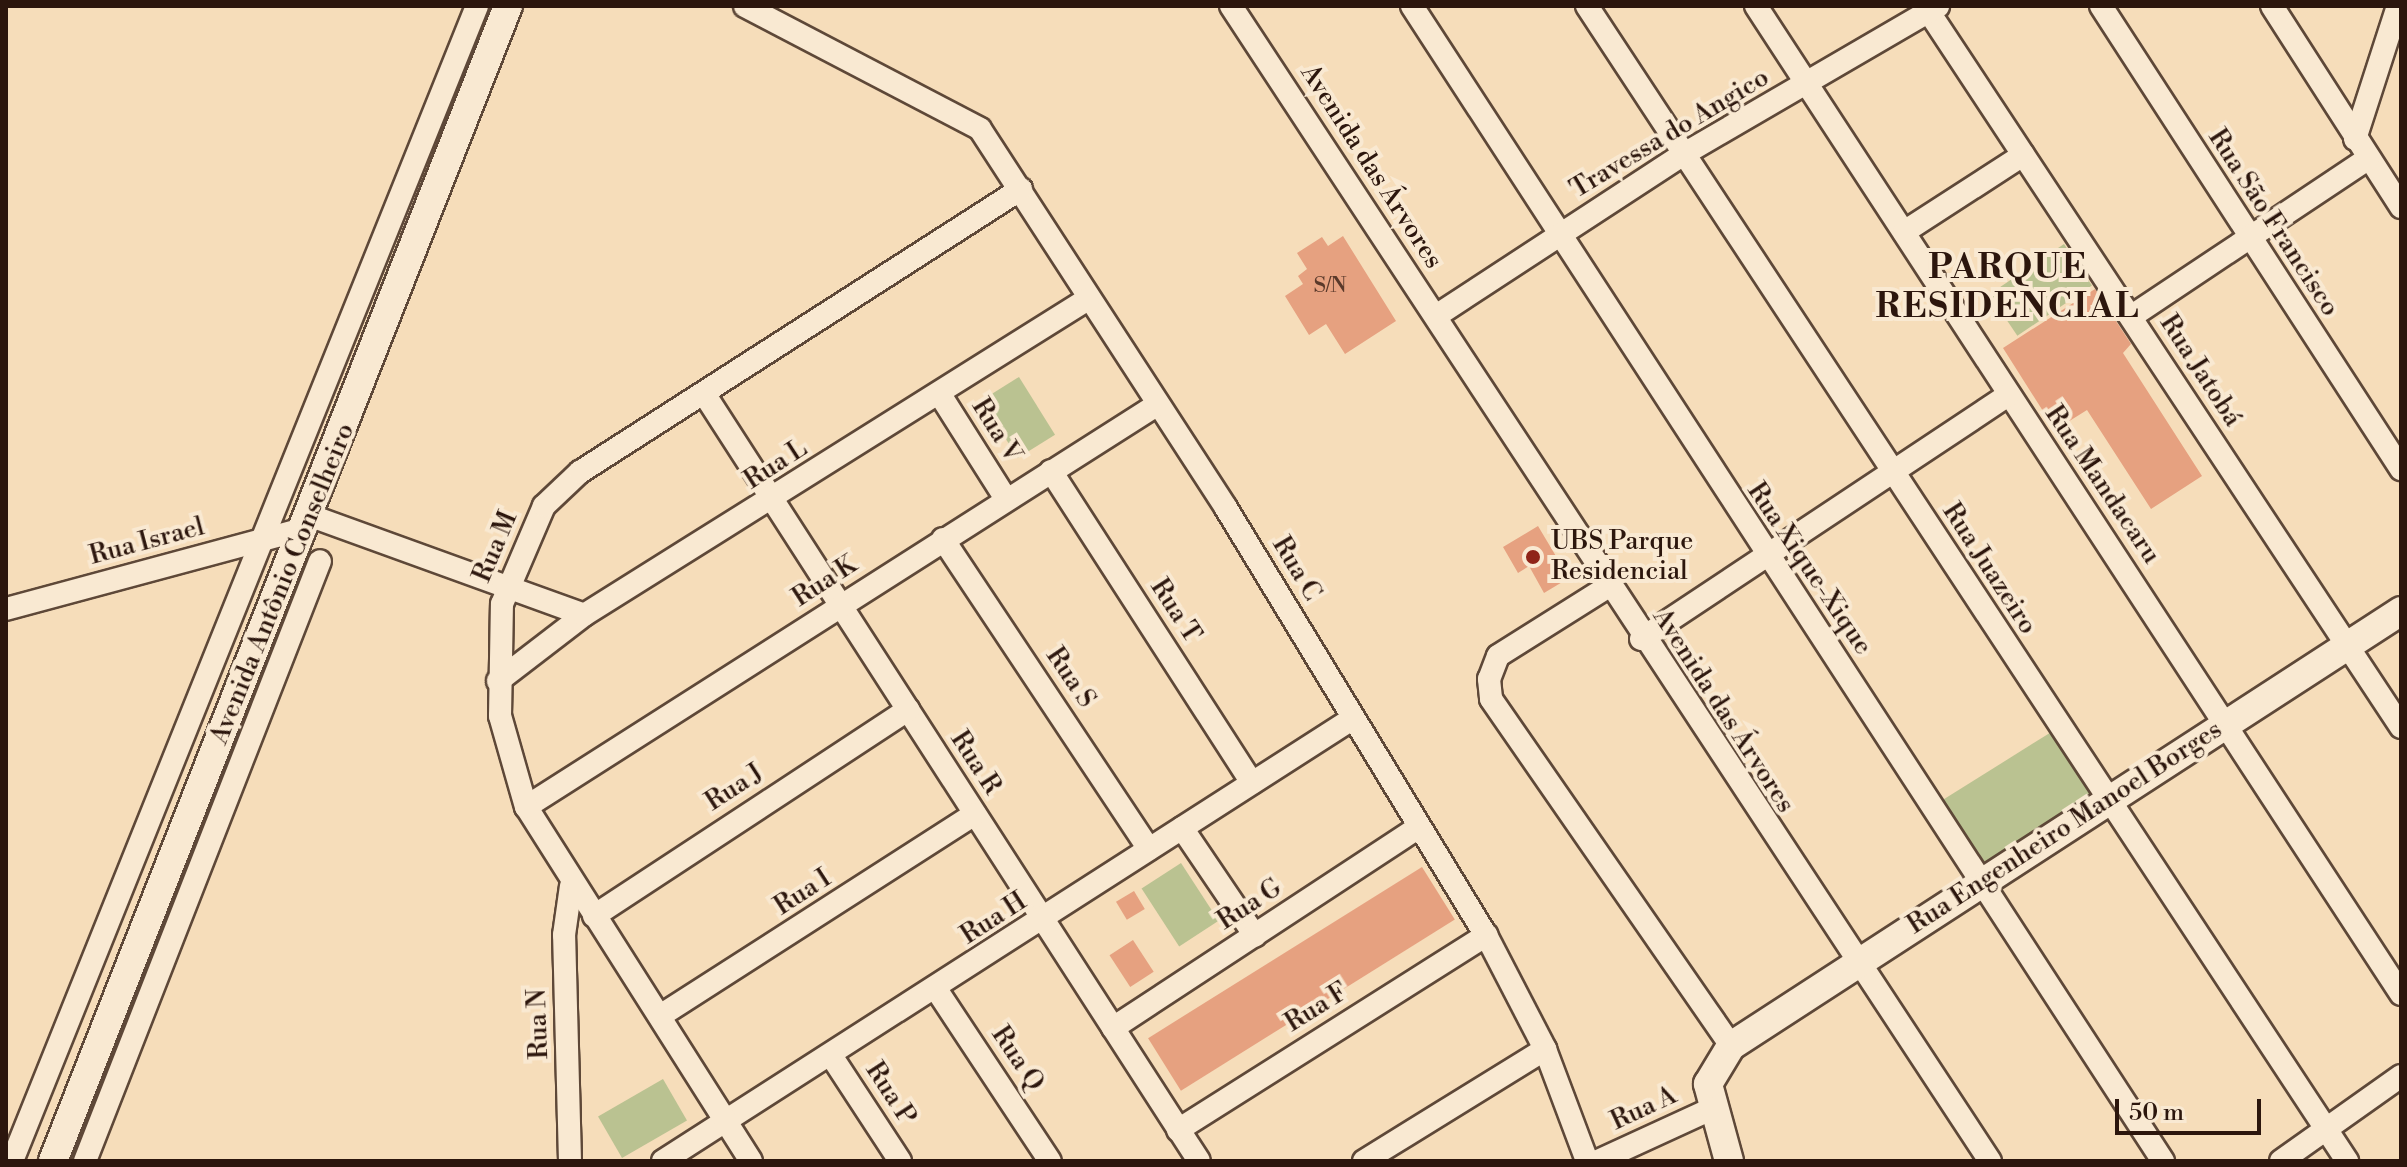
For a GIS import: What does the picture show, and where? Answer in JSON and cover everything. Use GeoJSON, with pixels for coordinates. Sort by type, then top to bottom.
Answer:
{"type":"FeatureCollection","features":[{"type":"Feature","properties":{"kind":"street"},"geometry":{"type":"LineString","coordinates":[[12,1161],[256,542],[477,6]]}},
{"type":"Feature","properties":{"kind":"street","name":"Avenida Antônio Conselheiro"},"geometry":{"type":"LineString","coordinates":[[53,1161],[508,6]]}},
{"type":"Feature","properties":{"kind":"street","name":"Rua C"},"geometry":{"type":"LineString","coordinates":[[745,6],[980,129],[1021,189],[1155,406],[1226,508],[1418,828],[1486,935],[1545,1049],[1587,1161]]}},
{"type":"Feature","properties":{"kind":"street","name":"Avenida das Árvores"},"geometry":{"type":"LineString","coordinates":[[1231,6],[1436,316],[1641,639],[1990,1161]]}},
{"type":"Feature","properties":{"kind":"street","name":"Rua Xique-Xique"},"geometry":{"type":"LineString","coordinates":[[1412,6],[1765,558],[2163,1161]]}},
{"type":"Feature","properties":{"kind":"street","name":"Rua Juazeiro"},"geometry":{"type":"LineString","coordinates":[[1587,6],[2323,1132],[2347,1161]]}},
{"type":"Feature","properties":{"kind":"street","name":"Rua Mandacaru"},"geometry":{"type":"LineString","coordinates":[[1756,6],[1804,85],[2227,723],[2401,994]]}},
{"type":"Feature","properties":{"kind":"street","name":"Rua São Francisco"},"geometry":{"type":"LineString","coordinates":[[2101,6],[2401,469]]}},
{"type":"Feature","properties":{"kind":"street"},"geometry":{"type":"LineString","coordinates":[[2272,6],[2401,207]]}},
{"type":"Feature","properties":{"kind":"street"},"geometry":{"type":"LineString","coordinates":[[2132,316],[2251,241],[2361,149],[2398,6]]}},
{"type":"Feature","properties":{"kind":"street","name":"Travessa do Angico"},"geometry":{"type":"LineString","coordinates":[[1436,316],[1684,154],[1931,8]]}},
{"type":"Feature","properties":{"kind":"street","name":"Rua Jatobá"},"geometry":{"type":"LineString","coordinates":[[1931,8],[2023,155],[2401,727]]}},
{"type":"Feature","properties":{"kind":"street"},"geometry":{"type":"LineString","coordinates":[[1904,232],[2023,155]]}},
{"type":"Feature","properties":{"kind":"street","name":"Rua M"},"geometry":{"type":"LineString","coordinates":[[751,1161],[660,1016],[571,886],[526,807],[505,751],[498,681],[508,587],[544,506],[562,488],[1021,189]]}},
{"type":"Feature","properties":{"kind":"street","name":"Rua L"},"geometry":{"type":"LineString","coordinates":[[498,681],[584,615],[773,501],[1088,299]]}},
{"type":"Feature","properties":{"kind":"street","name":"Rua V"},"geometry":{"type":"LineString","coordinates":[[939,393],[1006,499]]}},
{"type":"Feature","properties":{"kind":"street","name":"Rua R"},"geometry":{"type":"LineString","coordinates":[[705,395],[1199,1161]]}},
{"type":"Feature","properties":{"kind":"street"},"geometry":{"type":"LineString","coordinates":[[1641,639],[2008,395]]}},
{"type":"Feature","properties":{"kind":"street","name":"Rua K"},"geometry":{"type":"LineString","coordinates":[[526,807],[1155,406]]}},
{"type":"Feature","properties":{"kind":"street","name":"Rua T"},"geometry":{"type":"LineString","coordinates":[[1051,471],[1252,783]]}},
{"type":"Feature","properties":{"kind":"street"},"geometry":{"type":"LineString","coordinates":[[306,523],[508,587],[584,615]]}},
{"type":"Feature","properties":{"kind":"street","name":"Rua Israel"},"geometry":{"type":"LineString","coordinates":[[6,609],[256,542],[306,523]]}},
{"type":"Feature","properties":{"kind":"street","name":"Rua S"},"geometry":{"type":"LineString","coordinates":[[943,539],[1149,849]]}},
{"type":"Feature","properties":{"kind":"street"},"geometry":{"type":"LineString","coordinates":[[85,1161],[320,561]]}},
{"type":"Feature","properties":{"kind":"street"},"geometry":{"type":"LineString","coordinates":[[1609,586],[1498,656],[1489,679],[1491,699],[1731,1046],[1708,1084],[1729,1161]]}},
{"type":"Feature","properties":{"kind":"street","name":"Rua Engenheiro Manoel Borges"},"geometry":{"type":"LineString","coordinates":[[1731,1046],[2401,611]]}},
{"type":"Feature","properties":{"kind":"street","name":"Rua J"},"geometry":{"type":"LineString","coordinates":[[594,916],[908,710]]}},
{"type":"Feature","properties":{"kind":"street","name":"Rua H"},"geometry":{"type":"LineString","coordinates":[[663,1161],[729,1124],[1352,719]]}},
{"type":"Feature","properties":{"kind":"street","name":"Rua I"},"geometry":{"type":"LineString","coordinates":[[660,1016],[975,814]]}},
{"type":"Feature","properties":{"kind":"street"},"geometry":{"type":"LineString","coordinates":[[1182,828],[1255,936]]}},
{"type":"Feature","properties":{"kind":"street","name":"Rua G"},"geometry":{"type":"LineString","coordinates":[[1113,1028],[1418,828]]}},
{"type":"Feature","properties":{"kind":"street","name":"Rua N"},"geometry":{"type":"LineString","coordinates":[[570,1161],[564,935],[571,886]]}},
{"type":"Feature","properties":{"kind":"street","name":"Rua F"},"geometry":{"type":"LineString","coordinates":[[1178,1130],[1486,935]]}},
{"type":"Feature","properties":{"kind":"street","name":"Rua Q"},"geometry":{"type":"LineString","coordinates":[[936,989],[1050,1161]]}},
{"type":"Feature","properties":{"kind":"street"},"geometry":{"type":"LineString","coordinates":[[1364,1161],[1545,1049]]}},
{"type":"Feature","properties":{"kind":"street","name":"Rua P"},"geometry":{"type":"LineString","coordinates":[[832,1057],[900,1161]]}},
{"type":"Feature","properties":{"kind":"street"},"geometry":{"type":"LineString","coordinates":[[2281,1161],[2401,1076]]}},
{"type":"Feature","properties":{"kind":"street","name":"Rua A"},"geometry":{"type":"LineString","coordinates":[[1598,1161],[1713,1108]]}},
{"type":"Feature","properties":{"kind":"green space"},"geometry":{"type":"Polygon","coordinates":[[[2064,244],[2092,285],[2017,336],[1989,294],[2064,244]]]}},
{"type":"Feature","properties":{"kind":"green space"},"geometry":{"type":"Polygon","coordinates":[[[1019,377],[1055,435],[1018,458],[982,400],[1019,377]]]}},
{"type":"Feature","properties":{"kind":"green space"},"geometry":{"type":"Polygon","coordinates":[[[2053,731],[2095,799],[1983,869],[1940,801],[2053,731]]]}},
{"type":"Feature","properties":{"kind":"green space"},"geometry":{"type":"Polygon","coordinates":[[[1181,863],[1219,921],[1179,946],[1142,889],[1181,863]]]}},
{"type":"Feature","properties":{"kind":"green space"},"geometry":{"type":"Polygon","coordinates":[[[663,1079],[687,1121],[622,1158],[598,1116],[663,1079]]]}},
{"type":"Feature","properties":{"kind":"building"},"geometry":{"type":"Polygon","coordinates":[[[1343,236],[1396,321],[1345,354],[1326,324],[1309,335],[1285,296],[1303,284],[1298,276],[1307,269],[1297,253],[1322,237],[1328,246],[1343,236]]]}},
{"type":"Feature","properties":{"kind":"building"},"geometry":{"type":"Polygon","coordinates":[[[2095,289],[2131,344],[2123,353],[2202,476],[2151,509],[2087,410],[2055,430],[2003,348],[2095,289]]]}},
{"type":"Feature","properties":{"kind":"building","name":"UBS Parque Residencial"},"geometry":{"type":"Polygon","coordinates":[[[1538,526],[1569,578],[1544,593],[1529,566],[1518,573],[1503,547],[1538,526]]]}},
{"type":"Feature","properties":{"kind":"building"},"geometry":{"type":"Polygon","coordinates":[[[1422,867],[1455,920],[1181,1091],[1148,1038],[1422,867]]]}},
{"type":"Feature","properties":{"kind":"building"},"geometry":{"type":"Polygon","coordinates":[[[1134,891],[1145,909],[1127,920],[1116,902],[1134,891]]]}},
{"type":"Feature","properties":{"kind":"building"},"geometry":{"type":"Polygon","coordinates":[[[1133,940],[1154,972],[1130,987],[1110,955],[1133,940]]]}},
{"type":"Feature","properties":{"kind":"place","name":"UBS Parque Residencial"},"geometry":{"type":"Point","coordinates":[1533,557]}},
{"type":"Feature","properties":{"kind":"district","name":"PARQUE RESIDENCIAL"},"geometry":{"type":"Point","coordinates":[2008,288]}}]}
